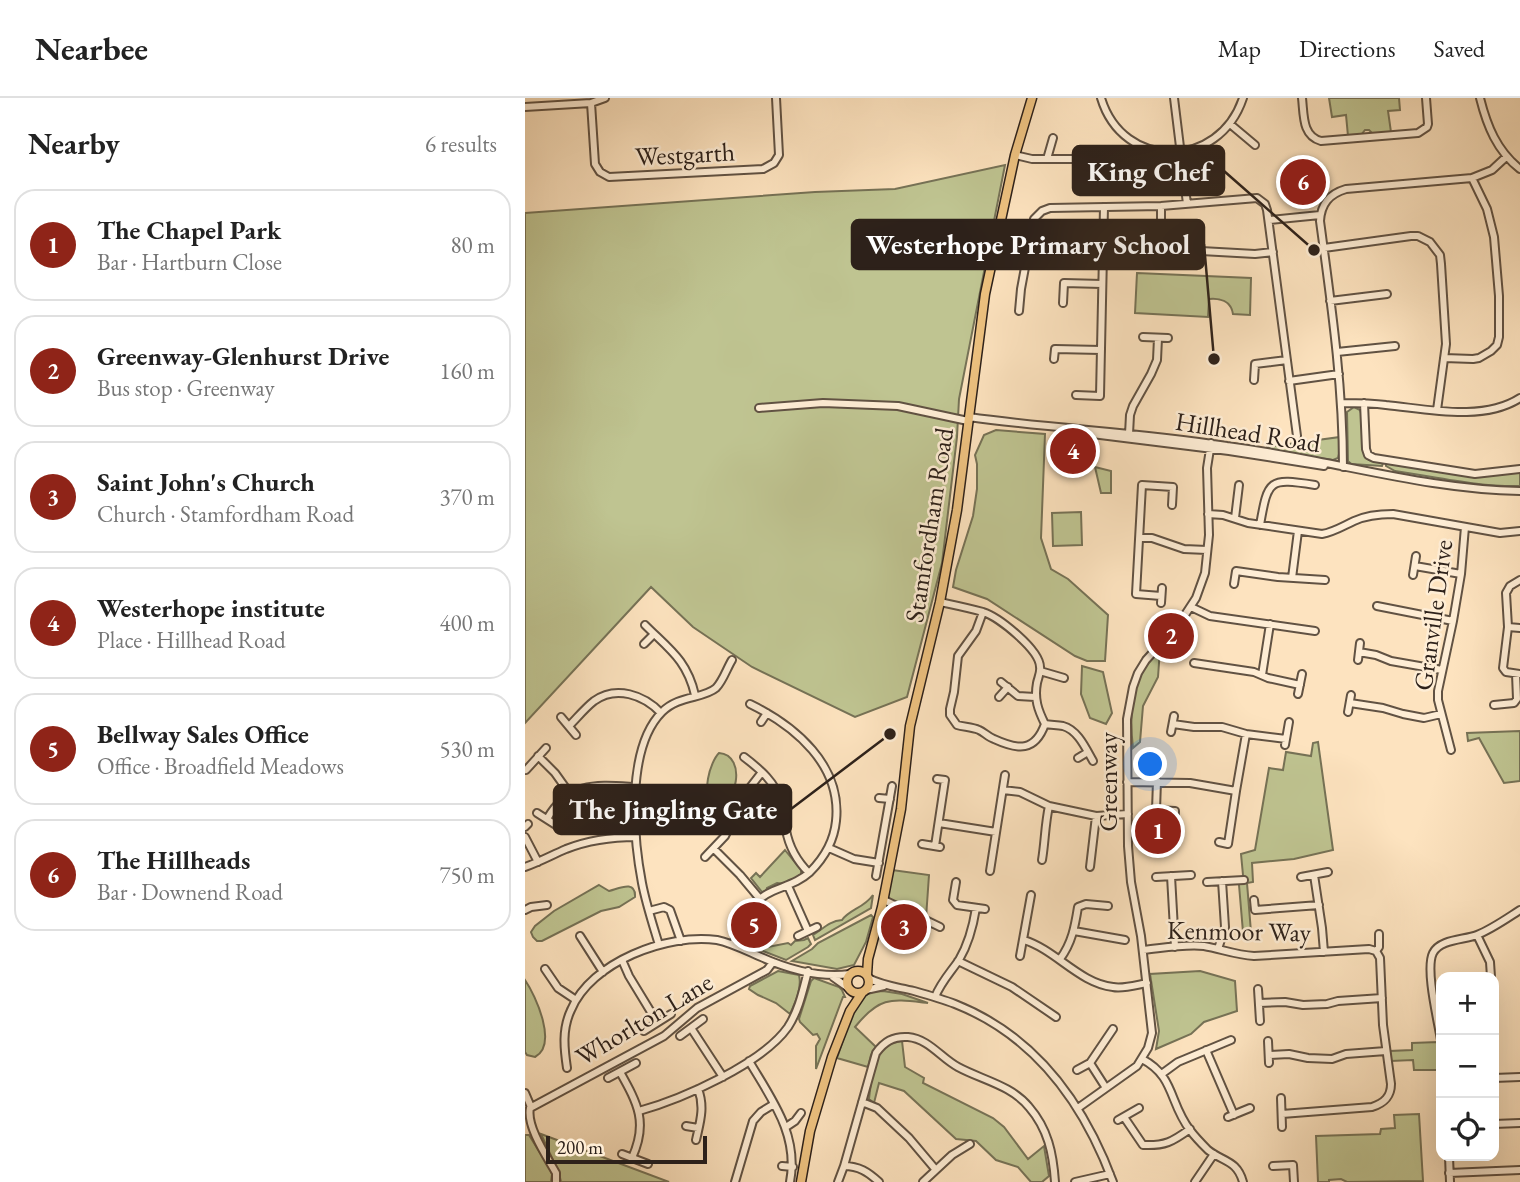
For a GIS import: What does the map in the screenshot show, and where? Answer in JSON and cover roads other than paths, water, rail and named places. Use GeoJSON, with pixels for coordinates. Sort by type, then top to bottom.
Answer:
{"type":"FeatureCollection","features":[{"type":"Feature","properties":{"kind":"main road","name":"Stamfordham Road"},"geometry":{"type":"LineString","coordinates":[[868,976],[868,959],[884,901],[901,809],[910,726],[940,602],[957,510],[985,294],[1015,155],[1032,98]]}},
{"type":"Feature","properties":{"kind":"main road","name":"Stamfordham Road"},"geometry":{"type":"LineString","coordinates":[[853,972],[868,959]]}},
{"type":"Feature","properties":{"kind":"main road"},"geometry":{"type":"LineString","coordinates":[[801,1182],[815,1111],[834,1051],[850,1012],[869,985],[868,976],[862,971],[853,972],[846,980],[850,1012]]}},
{"type":"Feature","properties":{"kind":"main road"},"geometry":{"type":"LineString","coordinates":[[848,988],[855,993],[864,992]]}},
{"type":"Feature","properties":{"kind":"street"},"geometry":{"type":"LineString","coordinates":[[525,107],[570,101],[591,103],[605,98]]}},
{"type":"Feature","properties":{"kind":"street","name":"Westgarth"},"geometry":{"type":"LineString","coordinates":[[591,103],[595,164],[600,172],[609,177],[769,167],[779,155],[776,98]]}},
{"type":"Feature","properties":{"kind":"street"},"geometry":{"type":"LineString","coordinates":[[1101,98],[1114,123],[1129,138],[1168,153],[1204,146],[1230,124],[1243,98]]}},
{"type":"Feature","properties":{"kind":"street"},"geometry":{"type":"LineString","coordinates":[[1174,98],[1187,204]]}},
{"type":"Feature","properties":{"kind":"street"},"geometry":{"type":"LineString","coordinates":[[1302,98],[1307,132],[1321,141],[1418,133],[1428,124],[1426,98]]}},
{"type":"Feature","properties":{"kind":"street"},"geometry":{"type":"LineString","coordinates":[[1480,98],[1496,142],[1506,157],[1520,169]]}},
{"type":"Feature","properties":{"kind":"street"},"geometry":{"type":"LineString","coordinates":[[1230,124],[1255,145]]}},
{"type":"Feature","properties":{"kind":"street"},"geometry":{"type":"LineString","coordinates":[[1048,159],[1053,138]]}},
{"type":"Feature","properties":{"kind":"street"},"geometry":{"type":"LineString","coordinates":[[1015,155],[1032,159],[1077,159],[1088,167],[1101,169]]}},
{"type":"Feature","properties":{"kind":"street"},"geometry":{"type":"LineString","coordinates":[[1343,467],[1342,403],[1320,215],[1323,204],[1335,192],[1346,189],[1472,178],[1492,170],[1506,157]]}},
{"type":"Feature","properties":{"kind":"street"},"geometry":{"type":"LineString","coordinates":[[1444,358],[1473,359],[1486,355],[1497,345],[1499,337],[1499,296],[1493,237],[1487,209],[1472,178]]}},
{"type":"Feature","properties":{"kind":"street"},"geometry":{"type":"LineString","coordinates":[[1019,311],[1034,219],[1042,211],[1050,208],[1161,206],[1257,198],[1265,204],[1269,220],[1297,436]]}},
{"type":"Feature","properties":{"kind":"street"},"geometry":{"type":"LineString","coordinates":[[1161,206],[1161,242],[1165,249],[1255,254],[1273,252]]}},
{"type":"Feature","properties":{"kind":"street"},"geometry":{"type":"LineString","coordinates":[[1076,395],[1100,396],[1104,207]]}},
{"type":"Feature","properties":{"kind":"street"},"geometry":{"type":"LineString","coordinates":[[1269,220],[1320,215]]}},
{"type":"Feature","properties":{"kind":"street"},"geometry":{"type":"LineString","coordinates":[[1324,248],[1418,236],[1430,242],[1437,250],[1441,264],[1445,344],[1437,411]]}},
{"type":"Feature","properties":{"kind":"street"},"geometry":{"type":"LineString","coordinates":[[1063,303],[1064,283],[1102,284]]}},
{"type":"Feature","properties":{"kind":"street"},"geometry":{"type":"LineString","coordinates":[[1330,300],[1387,294]]}},
{"type":"Feature","properties":{"kind":"street"},"geometry":{"type":"LineString","coordinates":[[1143,337],[1168,338]]}},
{"type":"Feature","properties":{"kind":"street"},"geometry":{"type":"LineString","coordinates":[[1158,338],[1157,360],[1133,406],[1128,438],[1210,446]]}},
{"type":"Feature","properties":{"kind":"street"},"geometry":{"type":"LineString","coordinates":[[1337,352],[1395,346]]}},
{"type":"Feature","properties":{"kind":"street"},"geometry":{"type":"LineString","coordinates":[[1055,359],[1055,349],[1101,350]]}},
{"type":"Feature","properties":{"kind":"street"},"geometry":{"type":"LineString","coordinates":[[1254,380],[1255,364],[1287,360]]}},
{"type":"Feature","properties":{"kind":"street"},"geometry":{"type":"LineString","coordinates":[[1289,381],[1339,374]]}},
{"type":"Feature","properties":{"kind":"street"},"geometry":{"type":"LineString","coordinates":[[1342,403],[1453,412],[1487,410],[1509,405],[1520,398]]}},
{"type":"Feature","properties":{"kind":"street","name":"Hillhead Road"},"geometry":{"type":"LineString","coordinates":[[759,408],[823,403],[898,406],[968,419],[1006,421],[1128,438],[1183,440],[1453,486],[1520,491]]}},
{"type":"Feature","properties":{"kind":"street"},"geometry":{"type":"LineString","coordinates":[[1364,403],[1366,449],[1368,455],[1374,458],[1475,474],[1520,468]]}},
{"type":"Feature","properties":{"kind":"street","name":"Greenway"},"geometry":{"type":"LineString","coordinates":[[1142,1059],[1152,1033],[1128,846],[1127,719],[1136,680],[1146,660],[1191,607],[1205,573],[1209,535],[1207,468],[1210,446]]}},
{"type":"Feature","properties":{"kind":"street"},"geometry":{"type":"LineString","coordinates":[[1260,525],[1265,498],[1269,489],[1277,482],[1315,485]]}},
{"type":"Feature","properties":{"kind":"street"},"geometry":{"type":"LineString","coordinates":[[1132,485],[1173,487],[1172,505]]}},
{"type":"Feature","properties":{"kind":"street"},"geometry":{"type":"LineString","coordinates":[[1142,485],[1136,594],[1161,600],[1162,588]]}},
{"type":"Feature","properties":{"kind":"street"},"geometry":{"type":"LineString","coordinates":[[1235,518],[1239,485]]}},
{"type":"Feature","properties":{"kind":"street"},"geometry":{"type":"LineString","coordinates":[[1208,514],[1321,534],[1380,514],[1500,533],[1520,531]]}},
{"type":"Feature","properties":{"kind":"street","name":"Granville Drive"},"geometry":{"type":"LineString","coordinates":[[1451,750],[1438,691],[1461,574],[1465,527]]}},
{"type":"Feature","properties":{"kind":"street"},"geometry":{"type":"LineString","coordinates":[[1292,578],[1298,531]]}},
{"type":"Feature","properties":{"kind":"street"},"geometry":{"type":"LineString","coordinates":[[1139,538],[1151,538],[1184,549],[1207,550]]}},
{"type":"Feature","properties":{"kind":"street"},"geometry":{"type":"LineString","coordinates":[[1413,575],[1416,556]]}},
{"type":"Feature","properties":{"kind":"street"},"geometry":{"type":"LineString","coordinates":[[1415,566],[1461,574]]}},
{"type":"Feature","properties":{"kind":"street"},"geometry":{"type":"LineString","coordinates":[[1234,584],[1236,571],[1325,580]]}},
{"type":"Feature","properties":{"kind":"street"},"geometry":{"type":"LineString","coordinates":[[1494,705],[1514,703],[1517,699],[1518,674],[1506,672],[1503,668],[1508,627],[1506,593],[1510,586],[1520,580]]}},
{"type":"Feature","properties":{"kind":"street"},"geometry":{"type":"LineString","coordinates":[[940,602],[983,612],[998,620],[1036,654],[1041,664],[1035,697],[1045,724],[1041,737],[1028,746],[994,739],[980,730],[957,725],[950,715],[958,656],[976,632],[983,612]]}},
{"type":"Feature","properties":{"kind":"street"},"geometry":{"type":"LineString","coordinates":[[1377,606],[1453,621]]}},
{"type":"Feature","properties":{"kind":"street"},"geometry":{"type":"LineString","coordinates":[[1191,607],[1210,616],[1315,631]]}},
{"type":"Feature","properties":{"kind":"street"},"geometry":{"type":"LineString","coordinates":[[1262,675],[1270,624]]}},
{"type":"Feature","properties":{"kind":"street"},"geometry":{"type":"LineString","coordinates":[[645,625],[684,664],[695,695]]}},
{"type":"Feature","properties":{"kind":"street"},"geometry":{"type":"LineString","coordinates":[[1508,627],[1520,628]]}},
{"type":"Feature","properties":{"kind":"street"},"geometry":{"type":"LineString","coordinates":[[644,644],[654,634]]}},
{"type":"Feature","properties":{"kind":"street"},"geometry":{"type":"LineString","coordinates":[[970,640],[978,645]]}},
{"type":"Feature","properties":{"kind":"street"},"geometry":{"type":"LineString","coordinates":[[1360,643],[1358,656],[1376,655],[1391,661],[1442,670]]}},
{"type":"Feature","properties":{"kind":"street"},"geometry":{"type":"LineString","coordinates":[[659,946],[640,873],[636,837],[636,787],[641,749],[650,728],[661,713],[677,701],[714,689],[730,663],[736,671]]}},
{"type":"Feature","properties":{"kind":"street"},"geometry":{"type":"LineString","coordinates":[[1194,663],[1255,671],[1268,678],[1300,685]]}},
{"type":"Feature","properties":{"kind":"street"},"geometry":{"type":"LineString","coordinates":[[1040,671],[1064,678]]}},
{"type":"Feature","properties":{"kind":"street"},"geometry":{"type":"LineString","coordinates":[[1298,694],[1302,674]]}},
{"type":"Feature","properties":{"kind":"street"},"geometry":{"type":"LineString","coordinates":[[999,696],[1005,685],[1019,696],[1035,697]]}},
{"type":"Feature","properties":{"kind":"street"},"geometry":{"type":"LineString","coordinates":[[569,726],[597,699],[616,693],[647,701],[661,713]]}},
{"type":"Feature","properties":{"kind":"street"},"geometry":{"type":"LineString","coordinates":[[1349,712],[1351,695]]}},
{"type":"Feature","properties":{"kind":"street"},"geometry":{"type":"LineString","coordinates":[[1350,703],[1424,718],[1441,714]]}},
{"type":"Feature","properties":{"kind":"street"},"geometry":{"type":"LineString","coordinates":[[733,945],[743,919],[760,899],[809,873],[822,859],[835,831],[837,806],[828,771],[811,748],[786,726],[750,704]]}},
{"type":"Feature","properties":{"kind":"street"},"geometry":{"type":"LineString","coordinates":[[761,722],[767,713]]}},
{"type":"Feature","properties":{"kind":"street"},"geometry":{"type":"LineString","coordinates":[[1171,732],[1174,716]]}},
{"type":"Feature","properties":{"kind":"street"},"geometry":{"type":"LineString","coordinates":[[561,717],[576,735]]}},
{"type":"Feature","properties":{"kind":"street"},"geometry":{"type":"LineString","coordinates":[[1173,724],[1222,727],[1285,742],[1289,722]]}},
{"type":"Feature","properties":{"kind":"street"},"geometry":{"type":"LineString","coordinates":[[1045,724],[1063,726],[1073,731],[1093,761]]}},
{"type":"Feature","properties":{"kind":"street"},"geometry":{"type":"LineString","coordinates":[[1219,842],[1228,844],[1246,734]]}},
{"type":"Feature","properties":{"kind":"street"},"geometry":{"type":"LineString","coordinates":[[526,770],[546,748]]}},
{"type":"Feature","properties":{"kind":"street"},"geometry":{"type":"LineString","coordinates":[[1078,758],[1087,752]]}},
{"type":"Feature","properties":{"kind":"street"},"geometry":{"type":"LineString","coordinates":[[538,756],[570,794]]}},
{"type":"Feature","properties":{"kind":"street"},"geometry":{"type":"LineString","coordinates":[[744,757],[772,784],[780,799],[791,848],[809,873]]}},
{"type":"Feature","properties":{"kind":"street"},"geometry":{"type":"LineString","coordinates":[[705,857],[728,831],[748,790],[762,772]]}},
{"type":"Feature","properties":{"kind":"street"},"geometry":{"type":"LineString","coordinates":[[990,871],[1005,775]]}},
{"type":"Feature","properties":{"kind":"street"},"geometry":{"type":"LineString","coordinates":[[922,844],[937,846],[945,780],[937,779]]}},
{"type":"Feature","properties":{"kind":"street"},"geometry":{"type":"LineString","coordinates":[[1128,782],[1190,783],[1236,791]]}},
{"type":"Feature","properties":{"kind":"street"},"geometry":{"type":"LineString","coordinates":[[1157,782],[1156,810],[1175,811],[1174,841]]}},
{"type":"Feature","properties":{"kind":"street"},"geometry":{"type":"LineString","coordinates":[[876,876],[892,786]]}},
{"type":"Feature","properties":{"kind":"street"},"geometry":{"type":"LineString","coordinates":[[547,819],[559,802],[583,788],[636,787]]}},
{"type":"Feature","properties":{"kind":"street"},"geometry":{"type":"LineString","coordinates":[[1003,790],[1020,792],[1049,806],[1096,816],[1128,814]]}},
{"type":"Feature","properties":{"kind":"street"},"geometry":{"type":"LineString","coordinates":[[879,798],[890,799]]}},
{"type":"Feature","properties":{"kind":"street"},"geometry":{"type":"LineString","coordinates":[[1042,860],[1049,806]]}},
{"type":"Feature","properties":{"kind":"street"},"geometry":{"type":"LineString","coordinates":[[537,813],[559,827]]}},
{"type":"Feature","properties":{"kind":"street"},"geometry":{"type":"LineString","coordinates":[[1090,867],[1096,816]]}},
{"type":"Feature","properties":{"kind":"street"},"geometry":{"type":"LineString","coordinates":[[939,823],[996,832]]}},
{"type":"Feature","properties":{"kind":"street"},"geometry":{"type":"LineString","coordinates":[[525,837],[538,862]]}},
{"type":"Feature","properties":{"kind":"street"},"geometry":{"type":"LineString","coordinates":[[525,867],[590,841],[636,837]]}},
{"type":"Feature","properties":{"kind":"street"},"geometry":{"type":"LineString","coordinates":[[829,848],[854,859],[879,863]]}},
{"type":"Feature","properties":{"kind":"street"},"geometry":{"type":"LineString","coordinates":[[714,849],[760,899]]}},
{"type":"Feature","properties":{"kind":"street"},"geometry":{"type":"LineString","coordinates":[[1301,877],[1328,873]]}},
{"type":"Feature","properties":{"kind":"street"},"geometry":{"type":"LineString","coordinates":[[1156,877],[1191,875]]}},
{"type":"Feature","properties":{"kind":"street"},"geometry":{"type":"LineString","coordinates":[[1314,875],[1324,953]]}},
{"type":"Feature","properties":{"kind":"street"},"geometry":{"type":"LineString","coordinates":[[1171,876],[1175,947]]}},
{"type":"Feature","properties":{"kind":"street"},"geometry":{"type":"LineString","coordinates":[[1207,882],[1244,880]]}},
{"type":"Feature","properties":{"kind":"street"},"geometry":{"type":"LineString","coordinates":[[1218,949],[1225,928],[1222,881]]}},
{"type":"Feature","properties":{"kind":"street"},"geometry":{"type":"LineString","coordinates":[[956,883],[953,900],[957,905],[985,909]]}},
{"type":"Feature","properties":{"kind":"street"},"geometry":{"type":"LineString","coordinates":[[788,886],[808,931]]}},
{"type":"Feature","properties":{"kind":"street"},"geometry":{"type":"LineString","coordinates":[[1020,956],[1031,895]]}},
{"type":"Feature","properties":{"kind":"street"},"geometry":{"type":"LineString","coordinates":[[529,898],[528,909],[548,905]]}},
{"type":"Feature","properties":{"kind":"street"},"geometry":{"type":"LineString","coordinates":[[1254,900],[1255,910],[1319,905]]}},
{"type":"Feature","properties":{"kind":"street"},"geometry":{"type":"LineString","coordinates":[[884,901],[940,927]]}},
{"type":"Feature","properties":{"kind":"street"},"geometry":{"type":"LineString","coordinates":[[1060,960],[1073,937],[1078,906],[1108,906]]}},
{"type":"Feature","properties":{"kind":"street"},"geometry":{"type":"LineString","coordinates":[[649,911],[664,907],[670,910],[681,941]]}},
{"type":"Feature","properties":{"kind":"street"},"geometry":{"type":"LineString","coordinates":[[935,997],[944,978],[958,961],[973,930],[976,908]]}},
{"type":"Feature","properties":{"kind":"street"},"geometry":{"type":"LineString","coordinates":[[1440,1035],[1433,998],[1433,952],[1444,943],[1477,935],[1519,913]]}},
{"type":"Feature","properties":{"kind":"street"},"geometry":{"type":"LineString","coordinates":[[798,936],[817,927]]}},
{"type":"Feature","properties":{"kind":"street"},"geometry":{"type":"LineString","coordinates":[[1074,931],[1125,940]]}},
{"type":"Feature","properties":{"kind":"street"},"geometry":{"type":"LineString","coordinates":[[1282,1114],[1355,1109],[1379,1105],[1388,1098],[1391,1091],[1380,958],[1376,951],[1380,947],[1379,934]]}},
{"type":"Feature","properties":{"kind":"street"},"geometry":{"type":"LineString","coordinates":[[1477,935],[1490,962],[1491,972]]}},
{"type":"Feature","properties":{"kind":"street"},"geometry":{"type":"LineString","coordinates":[[580,936],[603,972]]}},
{"type":"Feature","properties":{"kind":"street"},"geometry":{"type":"LineString","coordinates":[[567,1068],[565,1032],[568,1016],[576,1000],[603,972],[636,953],[681,941],[714,940],[773,962],[808,971],[831,976],[853,972]]}},
{"type":"Feature","properties":{"kind":"street"},"geometry":{"type":"LineString","coordinates":[[1024,940],[1038,944],[1093,981],[1114,988],[1147,983]]}},
{"type":"Feature","properties":{"kind":"street","name":"Kenmoor Way"},"geometry":{"type":"LineString","coordinates":[[1143,950],[1196,946],[1254,956],[1369,949],[1376,951]]}},
{"type":"Feature","properties":{"kind":"street"},"geometry":{"type":"LineString","coordinates":[[579,954],[588,948]]}},
{"type":"Feature","properties":{"kind":"street"},"geometry":{"type":"LineString","coordinates":[[622,960],[657,1022]]}},
{"type":"Feature","properties":{"kind":"street"},"geometry":{"type":"LineString","coordinates":[[958,961],[1012,987],[1056,1017]]}},
{"type":"Feature","properties":{"kind":"street","name":"Whorlton Lane"},"geometry":{"type":"LineString","coordinates":[[531,1107],[664,1036],[694,1010],[767,970],[773,962]]}},
{"type":"Feature","properties":{"kind":"street"},"geometry":{"type":"LineString","coordinates":[[545,969],[562,991],[576,1000]]}},
{"type":"Feature","properties":{"kind":"street"},"geometry":{"type":"LineString","coordinates":[[639,1111],[723,1077],[777,1040],[789,1026],[799,1004],[808,971]]}},
{"type":"Feature","properties":{"kind":"street"},"geometry":{"type":"LineString","coordinates":[[552,980],[561,974]]}},
{"type":"Feature","properties":{"kind":"street"},"geometry":{"type":"LineString","coordinates":[[831,976],[848,988]]}},
{"type":"Feature","properties":{"kind":"street"},"geometry":{"type":"LineString","coordinates":[[868,976],[886,986],[935,997],[976,1014],[1013,1038],[1045,1065],[1061,1083],[1097,1142],[1114,1182]]}},
{"type":"Feature","properties":{"kind":"street"},"geometry":{"type":"LineString","coordinates":[[864,992],[886,986]]}},
{"type":"Feature","properties":{"kind":"street"},"geometry":{"type":"LineString","coordinates":[[1258,989],[1259,1021]]}},
{"type":"Feature","properties":{"kind":"street"},"geometry":{"type":"LineString","coordinates":[[1259,1003],[1285,1002],[1303,1005],[1382,998]]}},
{"type":"Feature","properties":{"kind":"street"},"geometry":{"type":"LineString","coordinates":[[644,1031],[671,1014]]}},
{"type":"Feature","properties":{"kind":"street"},"geometry":{"type":"LineString","coordinates":[[680,1036],[703,1019]]}},
{"type":"Feature","properties":{"kind":"street"},"geometry":{"type":"LineString","coordinates":[[691,1028],[723,1077]]}},
{"type":"Feature","properties":{"kind":"street"},"geometry":{"type":"LineString","coordinates":[[1077,1070],[1090,1063],[1113,1029]]}},
{"type":"Feature","properties":{"kind":"street"},"geometry":{"type":"LineString","coordinates":[[838,1182],[876,1054],[890,1039],[907,1037],[936,1049],[955,1065],[998,1085],[1026,1104],[1048,1137],[1055,1182]]}},
{"type":"Feature","properties":{"kind":"street"},"geometry":{"type":"LineString","coordinates":[[1163,1073],[1178,1062],[1231,1040]]}},
{"type":"Feature","properties":{"kind":"street"},"geometry":{"type":"LineString","coordinates":[[1268,1041],[1269,1059],[1289,1054],[1332,1059],[1346,1054],[1386,1051]]}},
{"type":"Feature","properties":{"kind":"street"},"geometry":{"type":"LineString","coordinates":[[1206,1050],[1231,1116],[1250,1108]]}},
{"type":"Feature","properties":{"kind":"street"},"geometry":{"type":"LineString","coordinates":[[1078,1108],[1142,1059],[1163,1073],[1175,1104],[1189,1129],[1209,1151],[1237,1168],[1243,1182]]}},
{"type":"Feature","properties":{"kind":"street"},"geometry":{"type":"LineString","coordinates":[[749,1061],[786,1127],[793,1167],[790,1182]]}},
{"type":"Feature","properties":{"kind":"street"},"geometry":{"type":"LineString","coordinates":[[608,1079],[636,1063]]}},
{"type":"Feature","properties":{"kind":"street"},"geometry":{"type":"LineString","coordinates":[[1090,1063],[1106,1088]]}},
{"type":"Feature","properties":{"kind":"street"},"geometry":{"type":"LineString","coordinates":[[620,1072],[635,1098],[641,1120],[640,1135],[632,1158]]}},
{"type":"Feature","properties":{"kind":"street"},"geometry":{"type":"LineString","coordinates":[[1499,1078],[1520,1077]]}},
{"type":"Feature","properties":{"kind":"street"},"geometry":{"type":"LineString","coordinates":[[696,1140],[702,1110],[698,1089]]}},
{"type":"Feature","properties":{"kind":"street"},"geometry":{"type":"LineString","coordinates":[[525,1093],[531,1107],[531,1123],[556,1173],[556,1182]]}},
{"type":"Feature","properties":{"kind":"street"},"geometry":{"type":"LineString","coordinates":[[1281,1098],[1282,1126]]}},
{"type":"Feature","properties":{"kind":"street"},"geometry":{"type":"LineString","coordinates":[[862,1102],[877,1108],[909,1138],[936,1170]]}},
{"type":"Feature","properties":{"kind":"street"},"geometry":{"type":"LineString","coordinates":[[735,1182],[753,1121],[761,1112],[775,1104]]}},
{"type":"Feature","properties":{"kind":"street"},"geometry":{"type":"LineString","coordinates":[[1139,1108],[1121,1118],[1143,1144],[1158,1146],[1172,1142],[1189,1129]]}},
{"type":"Feature","properties":{"kind":"street"},"geometry":{"type":"LineString","coordinates":[[786,1127],[801,1113]]}},
{"type":"Feature","properties":{"kind":"street"},"geometry":{"type":"LineString","coordinates":[[1499,1124],[1520,1123]]}},
{"type":"Feature","properties":{"kind":"street"},"geometry":{"type":"LineString","coordinates":[[686,1126],[698,1128]]}},
{"type":"Feature","properties":{"kind":"street"},"geometry":{"type":"LineString","coordinates":[[923,1182],[952,1155],[970,1144]]}},
{"type":"Feature","properties":{"kind":"street"},"geometry":{"type":"LineString","coordinates":[[622,1154],[648,1164]]}},
{"type":"Feature","properties":{"kind":"street"},"geometry":{"type":"LineString","coordinates":[[1195,1182],[1214,1154]]}},
{"type":"Feature","properties":{"kind":"street"},"geometry":{"type":"LineString","coordinates":[[1449,1161],[1450,1182]]}},
{"type":"Feature","properties":{"kind":"street"},"geometry":{"type":"LineString","coordinates":[[1273,1166],[1293,1165],[1294,1182]]}},
{"type":"Feature","properties":{"kind":"street"},"geometry":{"type":"LineString","coordinates":[[782,1166],[793,1167]]}},
{"type":"Feature","properties":{"kind":"street"},"geometry":{"type":"LineString","coordinates":[[844,1166],[865,1171],[879,1182]]}},
{"type":"Feature","properties":{"kind":"street"},"geometry":{"type":"LineString","coordinates":[[1449,1173],[1520,1170]]}},
{"type":"Feature","properties":{"kind":"street"},"geometry":{"type":"LineString","coordinates":[[1080,1181],[1110,1174]]}},
{"type":"Feature","properties":{"kind":"place","name":"The Hillheads"},"geometry":{"type":"Point","coordinates":[1303,182]}},
{"type":"Feature","properties":{"kind":"place","name":"King Chef"},"geometry":{"type":"Point","coordinates":[1314,250]}},
{"type":"Feature","properties":{"kind":"place","name":"Westerhope Primary School"},"geometry":{"type":"Point","coordinates":[1214,359]}},
{"type":"Feature","properties":{"kind":"place","name":"Westerhope institute"},"geometry":{"type":"Point","coordinates":[1073,451]}},
{"type":"Feature","properties":{"kind":"place","name":"Greenway-Glenhurst Drive"},"geometry":{"type":"Point","coordinates":[1171,636]}},
{"type":"Feature","properties":{"kind":"place","name":"The Jingling Gate"},"geometry":{"type":"Point","coordinates":[890,734]}},
{"type":"Feature","properties":{"kind":"place","name":"The Chapel Park"},"geometry":{"type":"Point","coordinates":[1158,831]}},
{"type":"Feature","properties":{"kind":"place","name":"Bellway Sales Office"},"geometry":{"type":"Point","coordinates":[754,925]}},
{"type":"Feature","properties":{"kind":"place","name":"Saint John's Church"},"geometry":{"type":"Point","coordinates":[904,927]}}]}
